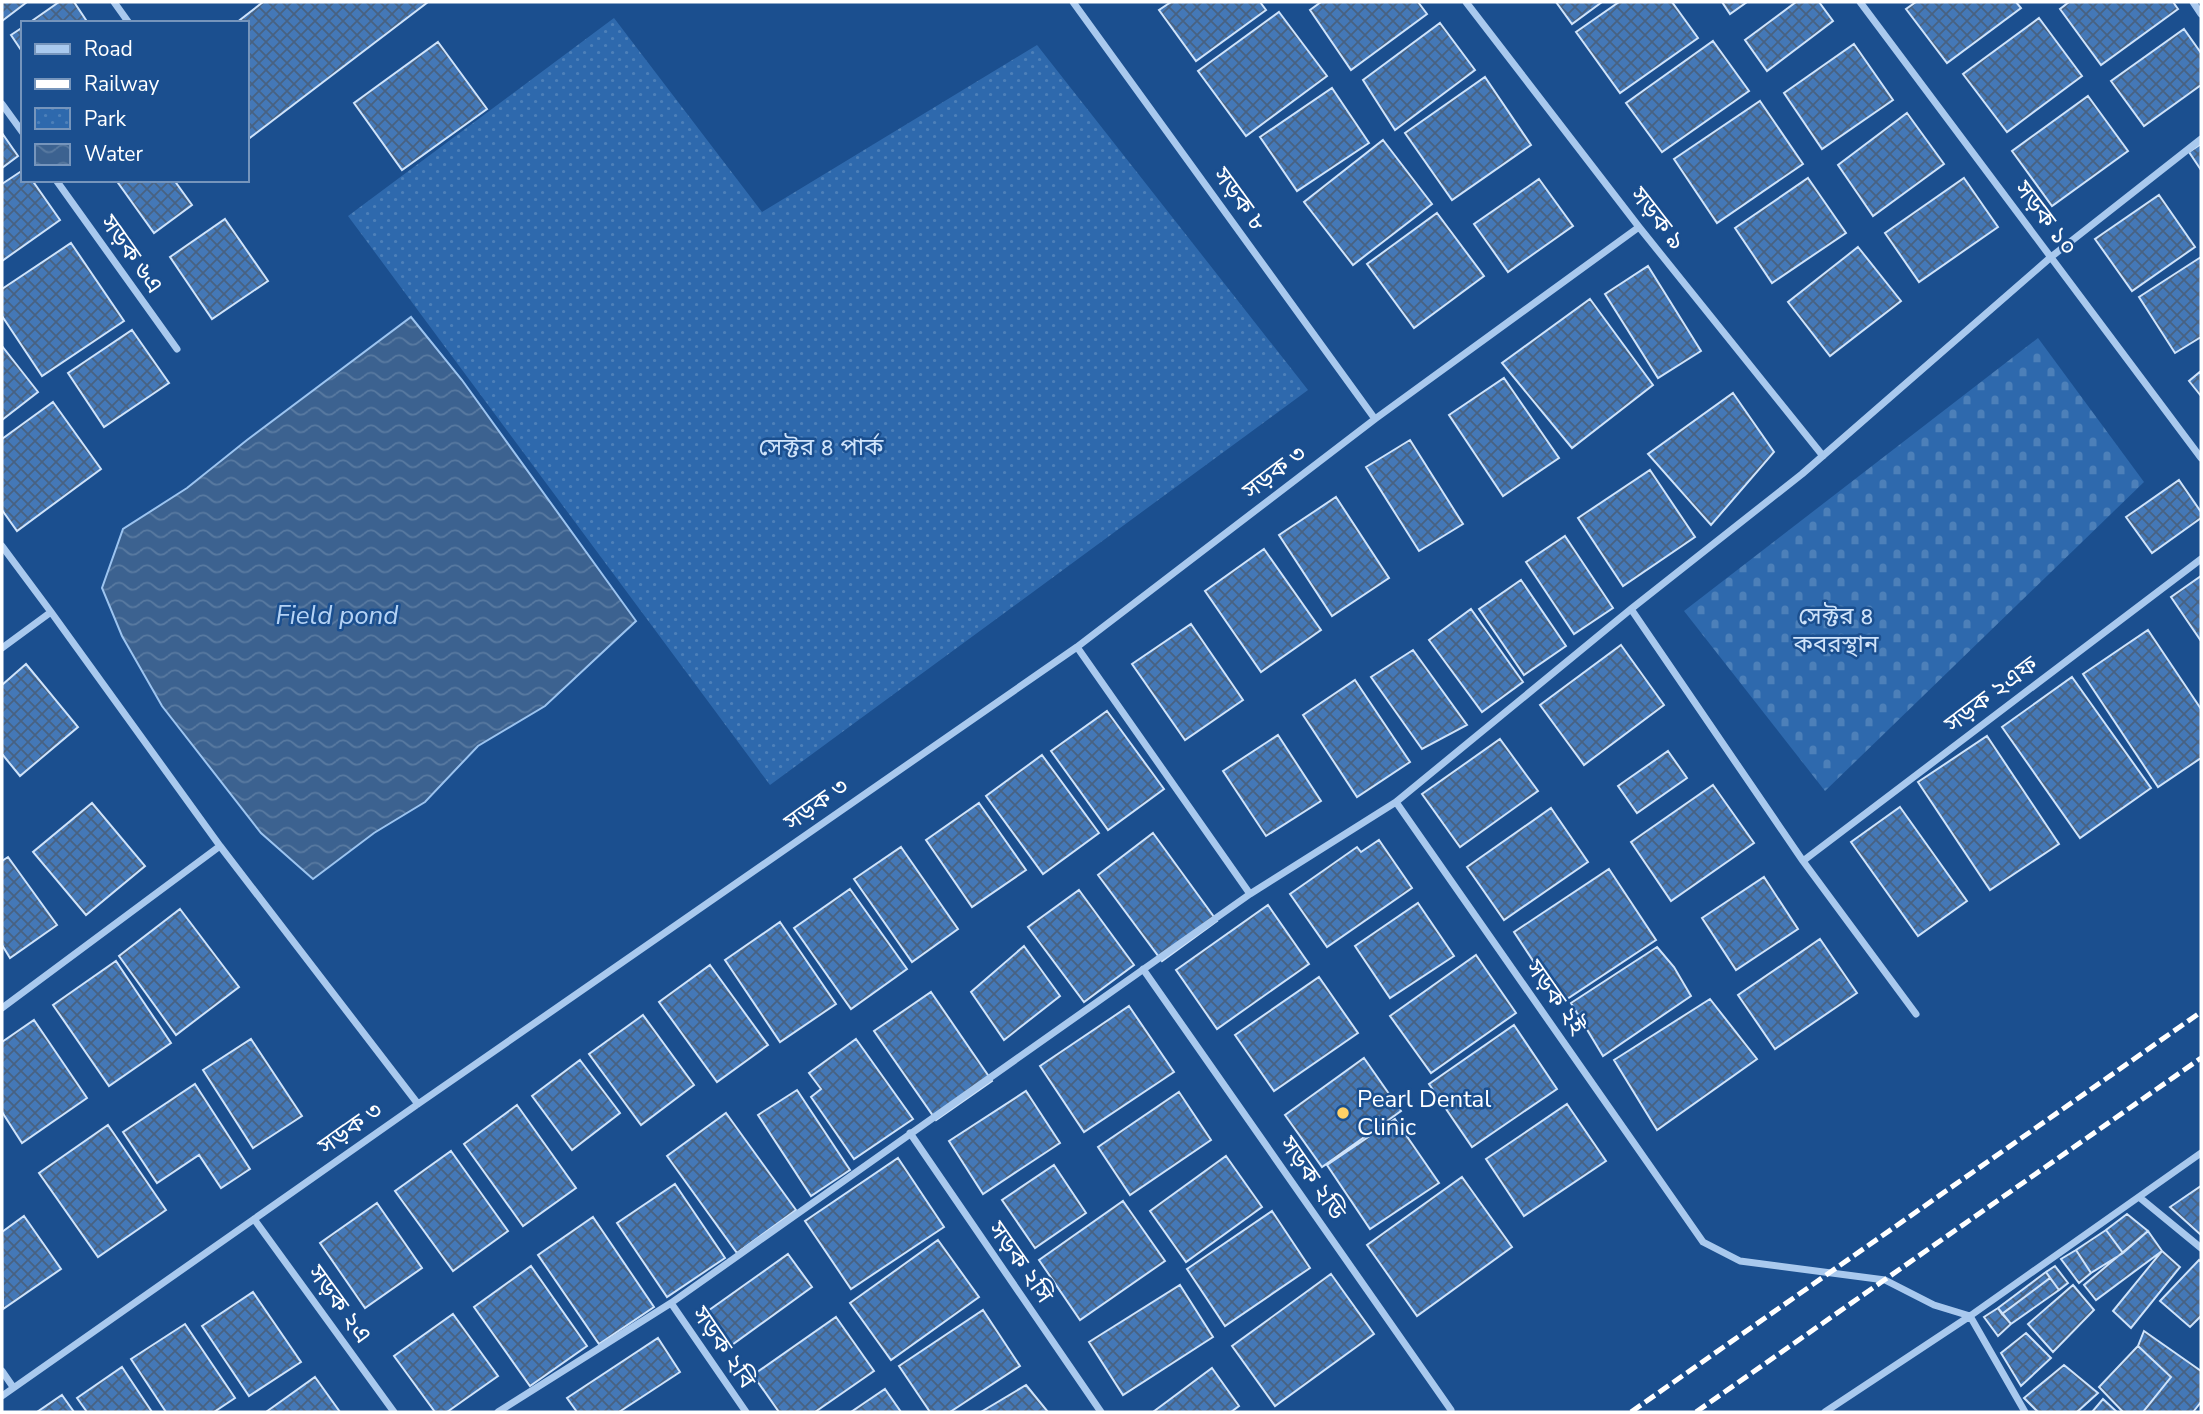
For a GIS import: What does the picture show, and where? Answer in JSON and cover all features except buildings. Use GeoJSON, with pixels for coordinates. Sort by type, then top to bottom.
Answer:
{"type":"FeatureCollection","features":[{"type":"Feature","properties":{"kind":"street"},"geometry":{"type":"LineString","coordinates":[[114,2],[128,21]]}},
{"type":"Feature","properties":{"kind":"street","name":"সড়ক ৮"},"geometry":{"type":"LineString","coordinates":[[1073,2],[1375,419]]}},
{"type":"Feature","properties":{"kind":"street","name":"সড়ক ৯"},"geometry":{"type":"LineString","coordinates":[[1466,2],[1639,227],[1823,456]]}},
{"type":"Feature","properties":{"kind":"street","name":"সড়ক ১০"},"geometry":{"type":"LineString","coordinates":[[1860,2],[2201,458]]}},
{"type":"Feature","properties":{"kind":"street"},"geometry":{"type":"LineString","coordinates":[[2193,2],[2201,13]]}},
{"type":"Feature","properties":{"kind":"street"},"geometry":{"type":"LineString","coordinates":[[2,104],[21,130]]}},
{"type":"Feature","properties":{"kind":"street"},"geometry":{"type":"LineString","coordinates":[[498,1412],[671,1303],[1250,894],[1396,802],[1823,456],[2051,257],[2201,139]]}},
{"type":"Feature","properties":{"kind":"street","name":"সড়ক ৬এ"},"geometry":{"type":"LineString","coordinates":[[57,182],[177,349]]}},
{"type":"Feature","properties":{"kind":"street","name":"সড়ক ৩"},"geometry":{"type":"LineString","coordinates":[[2,1395],[1077,648],[1375,419],[1639,227]]}},
{"type":"Feature","properties":{"kind":"street"},"geometry":{"type":"LineString","coordinates":[[2,545],[220,846],[418,1104]]}},
{"type":"Feature","properties":{"kind":"street","name":"সড়ক ২এফ"},"geometry":{"type":"LineString","coordinates":[[1803,861],[2201,559]]}},
{"type":"Feature","properties":{"kind":"street"},"geometry":{"type":"LineString","coordinates":[[1631,609],[1803,861],[1916,1014]]}},
{"type":"Feature","properties":{"kind":"street"},"geometry":{"type":"LineString","coordinates":[[2,648],[51,612]]}},
{"type":"Feature","properties":{"kind":"street"},"geometry":{"type":"LineString","coordinates":[[1077,648],[1250,894]]}},
{"type":"Feature","properties":{"kind":"street","name":"সড়ক ২ই"},"geometry":{"type":"LineString","coordinates":[[1396,802],[1703,1242],[1740,1261],[1885,1280],[1934,1305],[1970,1317]]}},
{"type":"Feature","properties":{"kind":"street"},"geometry":{"type":"LineString","coordinates":[[2,1008],[220,846]]}},
{"type":"Feature","properties":{"kind":"street","name":"সড়ক ২ডি"},"geometry":{"type":"LineString","coordinates":[[1143,969],[1451,1410]]}},
{"type":"Feature","properties":{"kind":"street","name":"সড়ক ২সি"},"geometry":{"type":"LineString","coordinates":[[910,1133],[1101,1412]]}},
{"type":"Feature","properties":{"kind":"street"},"geometry":{"type":"LineString","coordinates":[[1825,1412],[1970,1317],[2201,1153]]}},
{"type":"Feature","properties":{"kind":"street"},"geometry":{"type":"LineString","coordinates":[[2139,1197],[2201,1248]]}},
{"type":"Feature","properties":{"kind":"street","name":"সড়ক ২এ"},"geometry":{"type":"LineString","coordinates":[[254,1219],[394,1412]]}},
{"type":"Feature","properties":{"kind":"street","name":"সড়ক ২বি"},"geometry":{"type":"LineString","coordinates":[[671,1303],[746,1412]]}},
{"type":"Feature","properties":{"kind":"street"},"geometry":{"type":"LineString","coordinates":[[1970,1317],[2025,1412]]}},
{"type":"Feature","properties":{"kind":"street"},"geometry":{"type":"LineString","coordinates":[[2,1371],[13,1387]]}},
{"type":"Feature","properties":{"kind":"green space","name":"সেক্টর ৪ পার্ক"},"geometry":{"type":"Polygon","coordinates":[[[614,18],[762,212],[1037,45],[1308,390],[770,785],[348,216],[614,18]]]}},
{"type":"Feature","properties":{"kind":"green space","name":"সেক্টর ৪ কবরস্থান"},"geometry":{"type":"Polygon","coordinates":[[[2038,338],[2144,482],[1825,791],[1684,611],[2038,338]]]}},
{"type":"Feature","properties":{"kind":"water","name":"Field pond"},"geometry":{"type":"Polygon","coordinates":[[[411,317],[462,380],[636,621],[545,706],[478,746],[425,802],[374,833],[313,879],[261,833],[162,706],[122,636],[102,588],[123,529],[187,488],[411,317]]]}},
{"type":"Feature","properties":{"kind":"railway"},"geometry":{"type":"LineString","coordinates":[[1631,1412],[2201,1012]]}},
{"type":"Feature","properties":{"kind":"railway"},"geometry":{"type":"LineString","coordinates":[[1696,1412],[2201,1058]]}},
{"type":"Feature","properties":{"kind":"place","name":"Pearl Dental Clinic"},"geometry":{"type":"Point","coordinates":[1343,1113]}}]}
